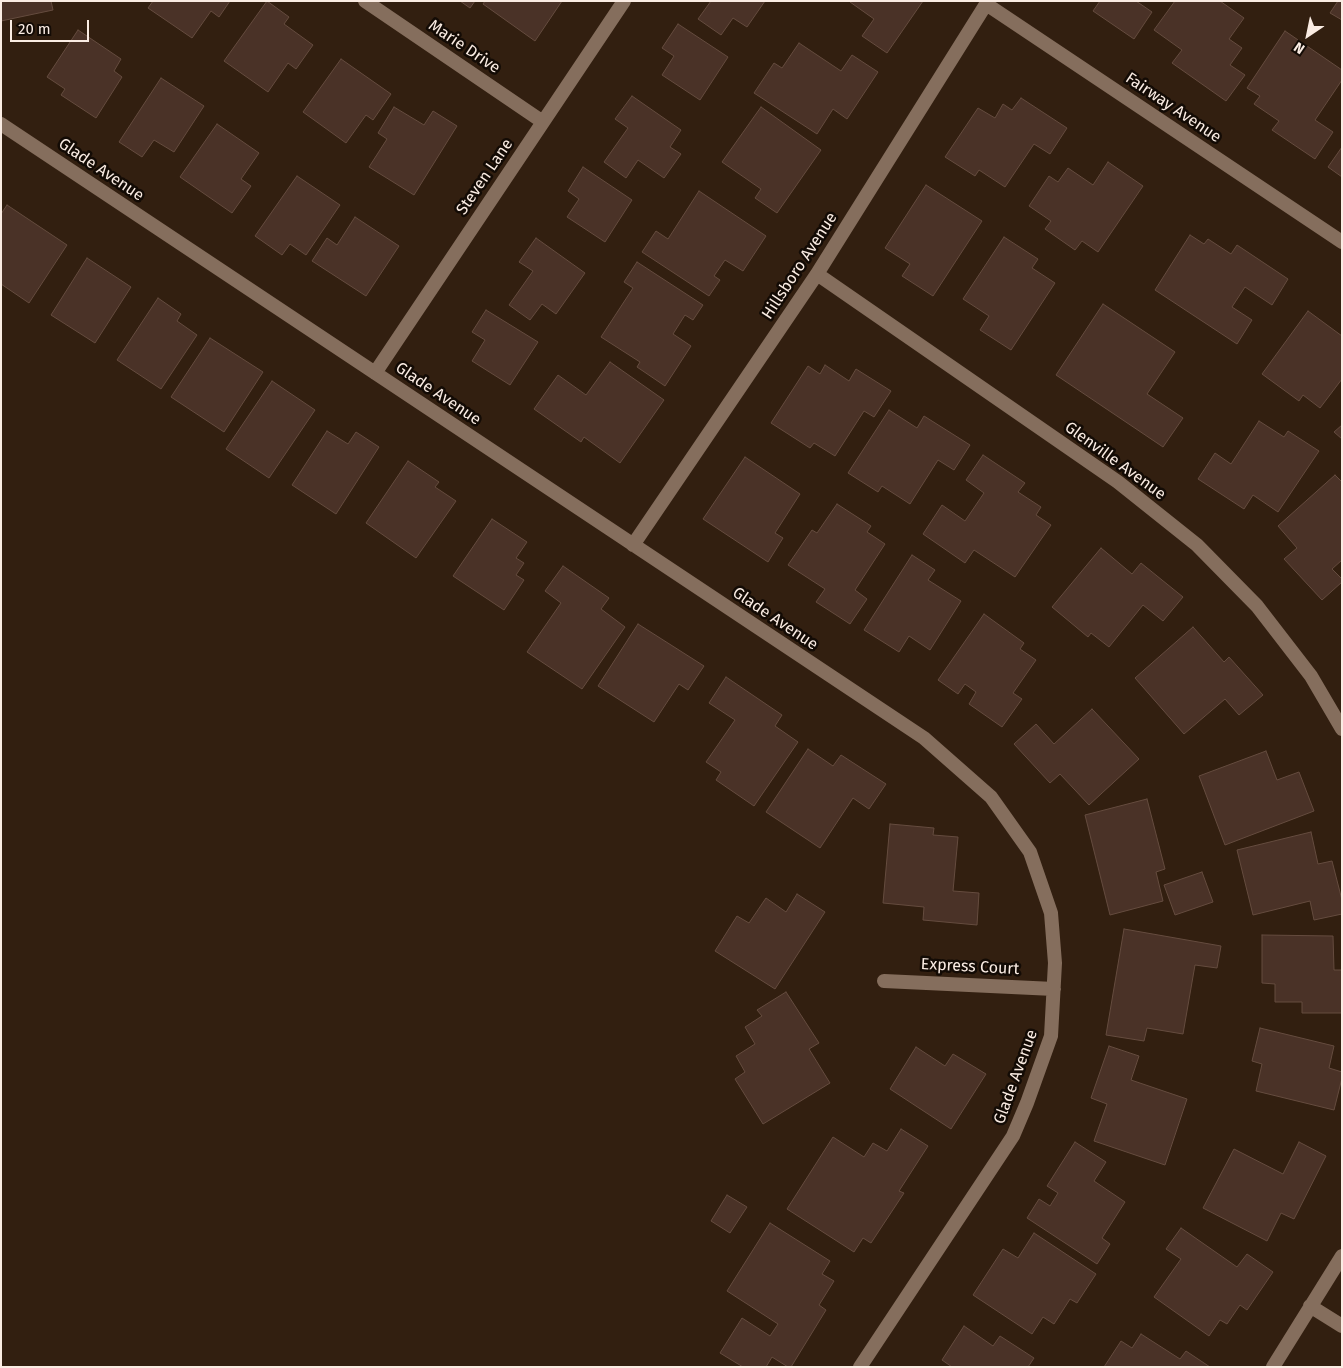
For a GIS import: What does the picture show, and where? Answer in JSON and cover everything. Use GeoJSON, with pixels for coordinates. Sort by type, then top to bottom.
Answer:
{"type":"FeatureCollection","features":[{"type":"Feature","properties":{"kind":"street","name":"Marie Drive"},"geometry":{"type":"LineString","coordinates":[[365,1],[543,122]]}},
{"type":"Feature","properties":{"kind":"street","name":"Steven Lane"},"geometry":{"type":"LineString","coordinates":[[375,373],[624,1]]}},
{"type":"Feature","properties":{"kind":"street","name":"Fairway Avenue"},"geometry":{"type":"LineString","coordinates":[[987,3],[1342,242]]}},
{"type":"Feature","properties":{"kind":"street","name":"Hillsboro Avenue"},"geometry":{"type":"LineString","coordinates":[[633,545],[817,274],[987,3]]}},
{"type":"Feature","properties":{"kind":"street","name":"Glade Avenue"},"geometry":{"type":"LineString","coordinates":[[1,124],[924,738],[991,797],[1030,852],[1052,913],[1055,963],[1051,1036],[1013,1136],[860,1367]]}},
{"type":"Feature","properties":{"kind":"street","name":"Glenville Avenue"},"geometry":{"type":"LineString","coordinates":[[817,274],[1118,482],[1197,545],[1257,606],[1311,676],[1342,729]]}},
{"type":"Feature","properties":{"kind":"street","name":"Express Court"},"geometry":{"type":"LineString","coordinates":[[884,981],[1054,989]]}},
{"type":"Feature","properties":{"kind":"street"},"geometry":{"type":"LineString","coordinates":[[1273,1367],[1342,1256]]}},
{"type":"Feature","properties":{"kind":"street"},"geometry":{"type":"LineString","coordinates":[[1310,1306],[1342,1326]]}},
{"type":"Feature","properties":{"kind":"building"},"geometry":{"type":"Polygon","coordinates":[[[1,1],[51,1],[53,10],[1,21],[1,1]]]}},
{"type":"Feature","properties":{"kind":"building"},"geometry":{"type":"Polygon","coordinates":[[[153,1],[230,1],[219,17],[211,11],[192,38],[148,8],[153,1]]]}},
{"type":"Feature","properties":{"kind":"building"},"geometry":{"type":"Polygon","coordinates":[[[267,1],[289,17],[284,24],[313,45],[296,69],[288,63],[268,92],[224,61],[267,1]]]}},
{"type":"Feature","properties":{"kind":"building"},"geometry":{"type":"Polygon","coordinates":[[[460,1],[475,1],[470,8],[460,1]]]}},
{"type":"Feature","properties":{"kind":"building"},"geometry":{"type":"Polygon","coordinates":[[[485,1],[562,1],[535,41],[483,4],[485,1]]]}},
{"type":"Feature","properties":{"kind":"building"},"geometry":{"type":"Polygon","coordinates":[[[711,1],[765,1],[747,27],[733,18],[721,35],[698,19],[711,1]]]}},
{"type":"Feature","properties":{"kind":"building"},"geometry":{"type":"Polygon","coordinates":[[[850,1],[923,1],[887,53],[862,36],[874,19],[850,1]]]}},
{"type":"Feature","properties":{"kind":"building"},"geometry":{"type":"Polygon","coordinates":[[[1100,1],[1136,1],[1152,12],[1134,39],[1093,11],[1100,1]]]}},
{"type":"Feature","properties":{"kind":"building"},"geometry":{"type":"Polygon","coordinates":[[[1175,1],[1220,1],[1244,18],[1229,39],[1242,48],[1230,65],[1245,75],[1226,101],[1172,63],[1182,50],[1154,30],[1175,1]]]}},
{"type":"Feature","properties":{"kind":"building"},"geometry":{"type":"Polygon","coordinates":[[[1338,1],[1342,1],[1342,20],[1330,13],[1338,1]]]}},
{"type":"Feature","properties":{"kind":"building"},"geometry":{"type":"Polygon","coordinates":[[[678,24],[728,57],[700,100],[662,75],[674,56],[662,48],[678,24]]]}},
{"type":"Feature","properties":{"kind":"building"},"geometry":{"type":"Polygon","coordinates":[[[78,30],[121,59],[114,71],[122,77],[96,118],[61,95],[65,89],[47,77],[78,30]]]}},
{"type":"Feature","properties":{"kind":"building"},"geometry":{"type":"Polygon","coordinates":[[[1285,31],[1342,70],[1342,80],[1315,120],[1333,132],[1315,159],[1272,130],[1279,121],[1254,104],[1260,96],[1247,88],[1285,31]]]}},
{"type":"Feature","properties":{"kind":"building"},"geometry":{"type":"Polygon","coordinates":[[[799,43],[841,71],[852,55],[878,72],[847,119],[833,109],[817,134],[754,93],[774,63],[782,68],[799,43]]]}},
{"type":"Feature","properties":{"kind":"building"},"geometry":{"type":"Polygon","coordinates":[[[341,59],[391,94],[373,120],[366,115],[346,143],[303,112],[341,59]]]}},
{"type":"Feature","properties":{"kind":"building"},"geometry":{"type":"Polygon","coordinates":[[[161,78],[204,106],[174,152],[154,140],[142,157],[119,142],[161,78]]]}},
{"type":"Feature","properties":{"kind":"building"},"geometry":{"type":"Polygon","coordinates":[[[632,96],[681,130],[670,147],[681,154],[664,178],[638,160],[626,178],[604,162],[628,128],[615,119],[632,96]]]}},
{"type":"Feature","properties":{"kind":"building"},"geometry":{"type":"Polygon","coordinates":[[[1021,98],[1067,128],[1050,154],[1034,144],[1005,187],[979,170],[975,176],[945,157],[978,108],[995,118],[1003,104],[1012,110],[1021,98]]]}},
{"type":"Feature","properties":{"kind":"building"},"geometry":{"type":"Polygon","coordinates":[[[394,107],[424,125],[433,111],[457,126],[414,195],[369,167],[387,139],[378,133],[394,107]]]}},
{"type":"Feature","properties":{"kind":"building"},"geometry":{"type":"Polygon","coordinates":[[[761,107],[821,150],[777,213],[755,198],[761,189],[722,162],[761,107]]]}},
{"type":"Feature","properties":{"kind":"building"},"geometry":{"type":"Polygon","coordinates":[[[217,124],[259,153],[241,179],[251,186],[232,213],[180,177],[217,124]]]}},
{"type":"Feature","properties":{"kind":"building"},"geometry":{"type":"Polygon","coordinates":[[[1342,147],[1342,177],[1328,167],[1342,147]]]}},
{"type":"Feature","properties":{"kind":"building"},"geometry":{"type":"Polygon","coordinates":[[[1108,162],[1143,186],[1098,252],[1082,241],[1075,250],[1045,229],[1051,221],[1029,206],[1049,176],[1058,182],[1068,168],[1093,185],[1108,162]]]}},
{"type":"Feature","properties":{"kind":"building"},"geometry":{"type":"Polygon","coordinates":[[[583,167],[632,200],[605,242],[567,217],[579,199],[568,191],[583,167]]]}},
{"type":"Feature","properties":{"kind":"building"},"geometry":{"type":"Polygon","coordinates":[[[297,176],[340,205],[306,255],[290,244],[282,255],[255,236],[297,176]]]}},
{"type":"Feature","properties":{"kind":"building"},"geometry":{"type":"Polygon","coordinates":[[[926,185],[982,221],[933,296],[902,276],[910,264],[885,248],[926,185]]]}},
{"type":"Feature","properties":{"kind":"building"},"geometry":{"type":"Polygon","coordinates":[[[699,191],[766,236],[743,271],[725,260],[714,276],[720,280],[709,296],[642,252],[656,231],[668,239],[699,191]]]}},
{"type":"Feature","properties":{"kind":"building"},"geometry":{"type":"Polygon","coordinates":[[[7,205],[67,245],[29,303],[1,284],[1,214],[7,205]]]}},
{"type":"Feature","properties":{"kind":"building"},"geometry":{"type":"Polygon","coordinates":[[[355,217],[399,246],[366,296],[312,261],[327,238],[337,245],[355,217]]]}},
{"type":"Feature","properties":{"kind":"building"},"geometry":{"type":"Polygon","coordinates":[[[1190,235],[1204,244],[1208,239],[1231,254],[1237,245],[1288,279],[1272,305],[1245,287],[1232,307],[1252,320],[1237,344],[1155,290],[1190,235]]]}},
{"type":"Feature","properties":{"kind":"building"},"geometry":{"type":"Polygon","coordinates":[[[1004,237],[1038,259],[1032,268],[1055,283],[1011,350],[980,330],[989,316],[963,299],[1004,237]]]}},
{"type":"Feature","properties":{"kind":"building"},"geometry":{"type":"Polygon","coordinates":[[[536,238],[585,273],[556,314],[542,304],[530,320],[509,305],[533,271],[519,262],[536,238]]]}},
{"type":"Feature","properties":{"kind":"building"},"geometry":{"type":"Polygon","coordinates":[[[87,258],[131,287],[95,343],[51,315],[87,258]]]}},
{"type":"Feature","properties":{"kind":"building"},"geometry":{"type":"Polygon","coordinates":[[[637,262],[703,305],[693,320],[685,315],[673,334],[691,346],[665,386],[637,367],[640,362],[601,337],[633,288],[624,282],[637,262]]]}},
{"type":"Feature","properties":{"kind":"building"},"geometry":{"type":"Polygon","coordinates":[[[158,298],[181,314],[177,321],[197,335],[161,389],[117,360],[158,298]]]}},
{"type":"Feature","properties":{"kind":"building"},"geometry":{"type":"Polygon","coordinates":[[[1103,304],[1175,352],[1147,394],[1183,418],[1163,447],[1056,375],[1103,304]]]}},
{"type":"Feature","properties":{"kind":"building"},"geometry":{"type":"Polygon","coordinates":[[[486,310],[538,342],[510,385],[472,361],[485,340],[472,332],[486,310]]]}},
{"type":"Feature","properties":{"kind":"building"},"geometry":{"type":"Polygon","coordinates":[[[1308,311],[1342,336],[1342,379],[1320,408],[1303,395],[1299,401],[1262,374],[1308,311]]]}},
{"type":"Feature","properties":{"kind":"building"},"geometry":{"type":"Polygon","coordinates":[[[210,338],[263,372],[224,432],[171,397],[210,338]]]}},
{"type":"Feature","properties":{"kind":"building"},"geometry":{"type":"Polygon","coordinates":[[[610,362],[664,400],[620,463],[584,437],[581,442],[534,409],[558,375],[586,395],[610,362]]]}},
{"type":"Feature","properties":{"kind":"building"},"geometry":{"type":"Polygon","coordinates":[[[825,365],[849,381],[856,369],[891,391],[874,417],[864,411],[835,456],[814,443],[810,448],[771,423],[808,366],[820,374],[825,365]]]}},
{"type":"Feature","properties":{"kind":"building"},"geometry":{"type":"Polygon","coordinates":[[[272,381],[315,410],[269,478],[226,449],[272,381]]]}},
{"type":"Feature","properties":{"kind":"building"},"geometry":{"type":"Polygon","coordinates":[[[889,410],[917,428],[924,416],[970,445],[954,470],[938,460],[910,504],[882,486],[878,492],[848,473],[889,410]]]}},
{"type":"Feature","properties":{"kind":"building"},"geometry":{"type":"Polygon","coordinates":[[[1259,421],[1284,437],[1288,431],[1319,451],[1278,512],[1253,495],[1244,509],[1198,479],[1215,453],[1231,464],[1259,421]]]}},
{"type":"Feature","properties":{"kind":"building"},"geometry":{"type":"Polygon","coordinates":[[[1342,425],[1342,439],[1334,432],[1342,425]]]}},
{"type":"Feature","properties":{"kind":"building"},"geometry":{"type":"Polygon","coordinates":[[[327,431],[348,444],[356,432],[379,447],[336,514],[292,485],[327,431]]]}},
{"type":"Feature","properties":{"kind":"building"},"geometry":{"type":"Polygon","coordinates":[[[983,455],[1025,483],[1018,492],[1041,507],[1036,515],[1051,525],[1015,577],[974,550],[965,563],[923,534],[942,505],[965,521],[984,493],[966,480],[983,455]]]}},
{"type":"Feature","properties":{"kind":"building"},"geometry":{"type":"Polygon","coordinates":[[[745,457],[800,494],[775,533],[783,538],[768,562],[703,519],[745,457]]]}},
{"type":"Feature","properties":{"kind":"building"},"geometry":{"type":"Polygon","coordinates":[[[408,461],[439,482],[435,487],[456,501],[416,558],[366,523],[408,461]]]}},
{"type":"Feature","properties":{"kind":"building"},"geometry":{"type":"Polygon","coordinates":[[[1335,475],[1342,482],[1342,560],[1332,569],[1342,579],[1342,582],[1322,600],[1284,559],[1297,548],[1278,526],[1335,475]]]}},
{"type":"Feature","properties":{"kind":"building"},"geometry":{"type":"Polygon","coordinates":[[[837,504],[871,526],[867,532],[885,544],[855,590],[867,599],[850,624],[816,602],[825,589],[788,565],[812,530],[817,533],[837,504]]]}},
{"type":"Feature","properties":{"kind":"building"},"geometry":{"type":"Polygon","coordinates":[[[492,519],[527,542],[516,558],[524,563],[516,575],[524,580],[504,610],[453,576],[492,519]]]}},
{"type":"Feature","properties":{"kind":"building"},"geometry":{"type":"Polygon","coordinates":[[[1101,548],[1132,574],[1141,563],[1183,597],[1163,621],[1143,605],[1109,647],[1091,633],[1088,637],[1052,607],[1101,548]]]}},
{"type":"Feature","properties":{"kind":"building"},"geometry":{"type":"Polygon","coordinates":[[[912,555],[935,570],[928,580],[961,601],[930,650],[909,636],[899,652],[864,630],[912,555]]]}},
{"type":"Feature","properties":{"kind":"building"},"geometry":{"type":"Polygon","coordinates":[[[563,566],[609,598],[601,609],[625,627],[582,689],[527,652],[561,603],[545,591],[563,566]]]}},
{"type":"Feature","properties":{"kind":"building"},"geometry":{"type":"Polygon","coordinates":[[[984,614],[1024,643],[1020,649],[1036,660],[1013,693],[1022,699],[1002,727],[969,704],[976,692],[965,684],[958,694],[938,680],[984,614]]]}},
{"type":"Feature","properties":{"kind":"building"},"geometry":{"type":"Polygon","coordinates":[[[638,624],[704,666],[688,690],[679,684],[654,722],[598,686],[638,624]]]}},
{"type":"Feature","properties":{"kind":"building"},"geometry":{"type":"Polygon","coordinates":[[[1193,627],[1224,662],[1229,657],[1263,695],[1239,715],[1225,699],[1184,734],[1135,678],[1193,627]]]}},
{"type":"Feature","properties":{"kind":"building"},"geometry":{"type":"Polygon","coordinates":[[[726,677],[782,715],[775,726],[798,742],[754,806],[716,780],[721,772],[706,762],[735,720],[709,703],[726,677]]]}},
{"type":"Feature","properties":{"kind":"building"},"geometry":{"type":"Polygon","coordinates":[[[1092,709],[1139,759],[1089,805],[1060,774],[1050,783],[1014,744],[1036,724],[1054,744],[1092,709]]]}},
{"type":"Feature","properties":{"kind":"building"},"geometry":{"type":"Polygon","coordinates":[[[808,749],[833,766],[841,755],[886,784],[869,809],[853,798],[820,848],[766,812],[808,749]]]}},
{"type":"Feature","properties":{"kind":"building"},"geometry":{"type":"Polygon","coordinates":[[[1266,751],[1277,780],[1299,772],[1314,811],[1225,845],[1199,776],[1266,751]]]}},
{"type":"Feature","properties":{"kind":"building"},"geometry":{"type":"Polygon","coordinates":[[[1147,799],[1165,869],[1156,872],[1163,901],[1110,915],[1085,815],[1147,799]]]}},
{"type":"Feature","properties":{"kind":"building"},"geometry":{"type":"Polygon","coordinates":[[[890,824],[934,828],[933,835],[958,837],[953,891],[979,893],[977,925],[923,920],[924,907],[883,903],[890,824]]]}},
{"type":"Feature","properties":{"kind":"building"},"geometry":{"type":"Polygon","coordinates":[[[1311,832],[1318,864],[1332,861],[1342,900],[1342,914],[1314,920],[1310,901],[1253,915],[1237,850],[1311,832]]]}},
{"type":"Feature","properties":{"kind":"building"},"geometry":{"type":"Polygon","coordinates":[[[1202,872],[1213,902],[1175,915],[1164,885],[1202,872]]]}},
{"type":"Feature","properties":{"kind":"building"},"geometry":{"type":"Polygon","coordinates":[[[797,894],[825,912],[775,989],[715,951],[737,916],[749,923],[766,898],[786,912],[797,894]]]}},
{"type":"Feature","properties":{"kind":"building"},"geometry":{"type":"Polygon","coordinates":[[[1124,929],[1221,946],[1217,968],[1195,965],[1183,1034],[1147,1028],[1144,1041],[1106,1035],[1124,929]]]}},
{"type":"Feature","properties":{"kind":"building"},"geometry":{"type":"Polygon","coordinates":[[[1262,935],[1333,936],[1334,970],[1342,970],[1342,1013],[1302,1013],[1302,1002],[1275,1002],[1275,984],[1262,983],[1262,935]]]}},
{"type":"Feature","properties":{"kind":"building"},"geometry":{"type":"Polygon","coordinates":[[[786,992],[819,1043],[809,1049],[830,1083],[763,1124],[735,1079],[745,1072],[736,1056],[755,1044],[745,1027],[762,1016],[757,1010],[786,992]]]}},
{"type":"Feature","properties":{"kind":"building"},"geometry":{"type":"Polygon","coordinates":[[[1260,1028],[1334,1046],[1329,1068],[1342,1072],[1342,1078],[1334,1110],[1256,1091],[1262,1064],[1252,1061],[1260,1028]]]}},
{"type":"Feature","properties":{"kind":"building"},"geometry":{"type":"Polygon","coordinates":[[[1109,1046],[1139,1056],[1131,1080],[1187,1099],[1165,1165],[1094,1141],[1107,1104],[1091,1098],[1109,1046]]]}},
{"type":"Feature","properties":{"kind":"building"},"geometry":{"type":"Polygon","coordinates":[[[916,1047],[945,1066],[953,1054],[986,1074],[951,1129],[890,1089],[916,1047]]]}},
{"type":"Feature","properties":{"kind":"building"},"geometry":{"type":"Polygon","coordinates":[[[901,1129],[928,1146],[899,1191],[904,1193],[871,1243],[863,1238],[854,1252],[787,1209],[833,1137],[864,1157],[873,1143],[887,1151],[901,1129]]]}},
{"type":"Feature","properties":{"kind":"building"},"geometry":{"type":"Polygon","coordinates":[[[1075,1142],[1106,1162],[1094,1181],[1125,1202],[1102,1238],[1110,1244],[1097,1264],[1027,1218],[1039,1199],[1050,1206],[1058,1193],[1047,1186],[1075,1142]]]}},
{"type":"Feature","properties":{"kind":"building"},"geometry":{"type":"Polygon","coordinates":[[[1299,1142],[1326,1156],[1294,1219],[1281,1213],[1267,1241],[1203,1208],[1234,1149],[1283,1174],[1299,1142]]]}},
{"type":"Feature","properties":{"kind":"building"},"geometry":{"type":"Polygon","coordinates":[[[727,1195],[747,1207],[730,1233],[711,1221],[727,1195]]]}},
{"type":"Feature","properties":{"kind":"building"},"geometry":{"type":"Polygon","coordinates":[[[770,1223],[830,1261],[822,1274],[834,1281],[819,1305],[826,1310],[791,1367],[772,1357],[766,1367],[743,1367],[720,1353],[742,1318],[770,1336],[778,1324],[727,1291],[770,1223]]]}},
{"type":"Feature","properties":{"kind":"building"},"geometry":{"type":"Polygon","coordinates":[[[1181,1228],[1237,1267],[1247,1254],[1273,1272],[1247,1310],[1240,1305],[1227,1324],[1220,1320],[1209,1336],[1154,1297],[1181,1259],[1166,1249],[1181,1228]]]}},
{"type":"Feature","properties":{"kind":"building"},"geometry":{"type":"Polygon","coordinates":[[[1034,1233],[1096,1274],[1077,1303],[1070,1299],[1054,1324],[1043,1317],[1032,1334],[973,1295],[1003,1249],[1018,1258],[1034,1233]]]}},
{"type":"Feature","properties":{"kind":"building"},"geometry":{"type":"Polygon","coordinates":[[[964,1326],[993,1346],[1000,1336],[1034,1358],[1028,1367],[952,1367],[942,1360],[964,1326]]]}},
{"type":"Feature","properties":{"kind":"building"},"geometry":{"type":"Polygon","coordinates":[[[1141,1334],[1180,1359],[1186,1351],[1210,1367],[1104,1367],[1121,1341],[1132,1348],[1141,1334]]]}}]}
